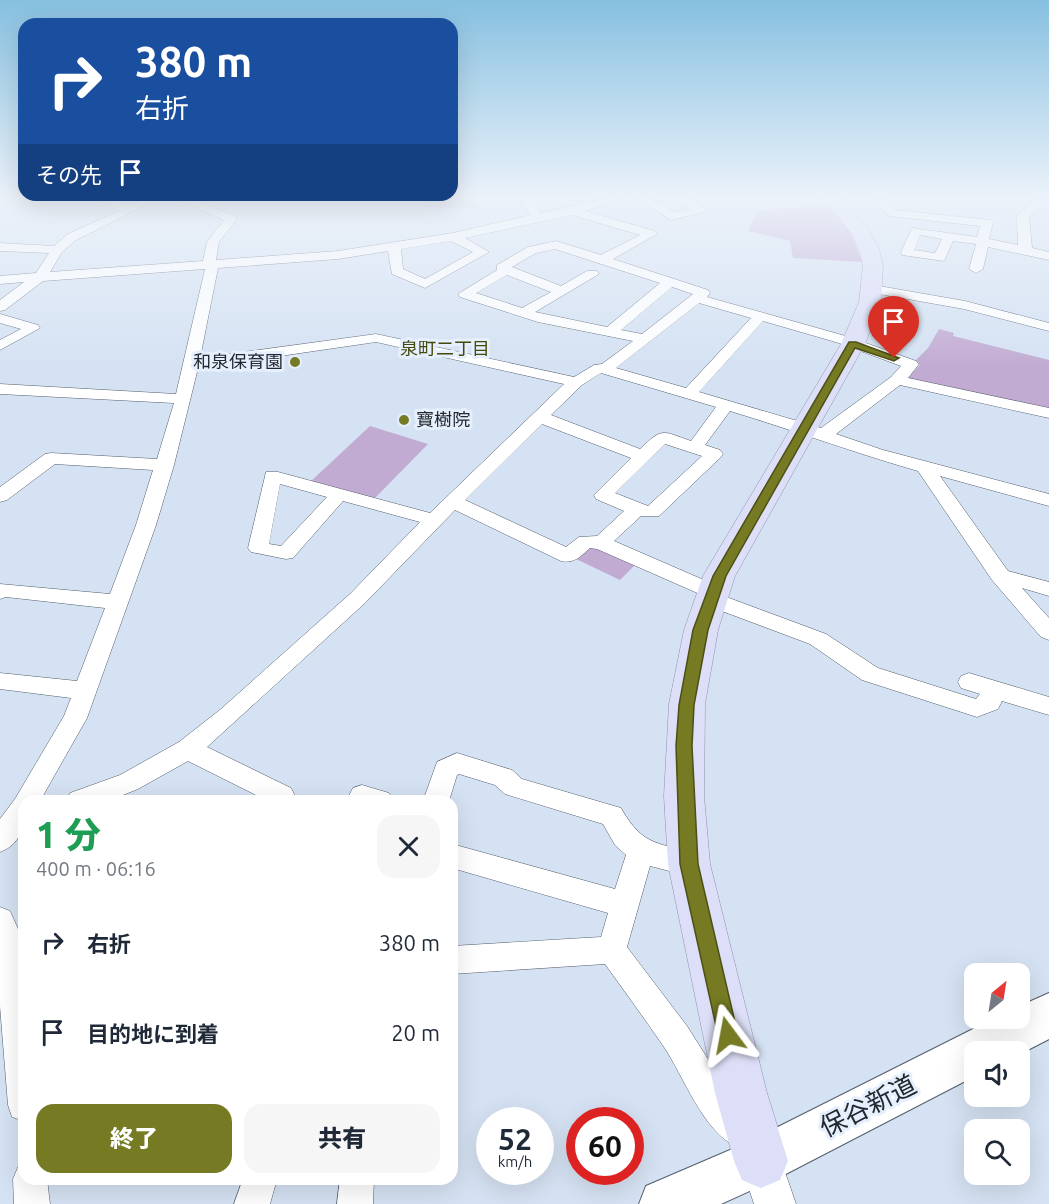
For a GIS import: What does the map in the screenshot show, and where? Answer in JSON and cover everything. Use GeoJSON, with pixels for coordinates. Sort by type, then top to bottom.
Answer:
{"type":"FeatureCollection","features":[{"type":"Feature","properties":{"kind":"main road"},"geometry":{"type":"LineString","coordinates":[[768,1182],[741,1093],[689,864],[684,796],[687,705],[692,666],[719,576],[813,431],[866,318],[873,289],[873,267],[869,253]]}},
{"type":"Feature","properties":{"kind":"main road","name":"保谷新道"},"geometry":{"type":"LineString","coordinates":[[997,1041],[1049,1015]]}},
{"type":"Feature","properties":{"kind":"main road","name":"保谷新道"},"geometry":{"type":"LineString","coordinates":[[664,1204],[768,1182],[964,1059]]}},
{"type":"Feature","properties":{"kind":"street"},"geometry":{"type":"LineString","coordinates":[[0,307],[41,276],[55,253]]}},
{"type":"Feature","properties":{"kind":"street"},"geometry":{"type":"LineString","coordinates":[[31,795],[75,718],[165,465],[183,399],[212,269],[209,253]]}},
{"type":"Feature","properties":{"kind":"street"},"geometry":{"type":"LineString","coordinates":[[0,280],[353,253]]}},
{"type":"Feature","properties":{"kind":"street"},"geometry":{"type":"LineString","coordinates":[[395,253],[397,271],[425,284],[481,253]]}},
{"type":"Feature","properties":{"kind":"street"},"geometry":{"type":"LineString","coordinates":[[514,253],[502,268],[561,291]]}},
{"type":"Feature","properties":{"kind":"street"},"geometry":{"type":"LineString","coordinates":[[543,253],[552,258]]}},
{"type":"Feature","properties":{"kind":"street"},"geometry":{"type":"LineString","coordinates":[[579,253],[703,293],[606,368]]}},
{"type":"Feature","properties":{"kind":"street"},"geometry":{"type":"LineString","coordinates":[[524,313],[592,274],[604,262],[619,253]]}},
{"type":"Feature","properties":{"kind":"street"},"geometry":{"type":"LineString","coordinates":[[976,269],[980,253]]}},
{"type":"Feature","properties":{"kind":"street"},"geometry":{"type":"LineString","coordinates":[[572,266],[592,274]]}},
{"type":"Feature","properties":{"kind":"street"},"geometry":{"type":"LineString","coordinates":[[506,270],[465,294],[543,319],[645,339]]}},
{"type":"Feature","properties":{"kind":"street"},"geometry":{"type":"LineString","coordinates":[[611,331],[669,283]]}},
{"type":"Feature","properties":{"kind":"street"},"geometry":{"type":"LineString","coordinates":[[873,289],[965,305],[1049,327]]}},
{"type":"Feature","properties":{"kind":"street"},"geometry":{"type":"LineString","coordinates":[[697,298],[853,344],[912,364],[897,380],[813,431]]}},
{"type":"Feature","properties":{"kind":"street"},"geometry":{"type":"LineString","coordinates":[[690,393],[760,316]]}},
{"type":"Feature","properties":{"kind":"street"},"geometry":{"type":"LineString","coordinates":[[0,318],[33,328],[0,346]]}},
{"type":"Feature","properties":{"kind":"street"},"geometry":{"type":"LineString","coordinates":[[191,364],[376,338],[576,382]]}},
{"type":"Feature","properties":{"kind":"street"},"geometry":{"type":"LineString","coordinates":[[95,795],[129,782],[188,748],[358,598],[433,520],[576,382],[599,368],[606,368],[727,404],[878,454],[1049,500]]}},
{"type":"Feature","properties":{"kind":"street"},"geometry":{"type":"LineString","coordinates":[[897,380],[1049,413]]}},
{"type":"Feature","properties":{"kind":"street"},"geometry":{"type":"LineString","coordinates":[[0,389],[183,399]]}},
{"type":"Feature","properties":{"kind":"street"},"geometry":{"type":"LineString","coordinates":[[694,448],[727,404]]}},
{"type":"Feature","properties":{"kind":"street"},"geometry":{"type":"LineString","coordinates":[[540,417],[643,456]]}},
{"type":"Feature","properties":{"kind":"street"},"geometry":{"type":"LineString","coordinates":[[662,437],[714,454],[652,512],[644,513],[603,495],[643,456],[662,437]]}},
{"type":"Feature","properties":{"kind":"street"},"geometry":{"type":"LineString","coordinates":[[0,496],[51,458],[165,465]]}},
{"type":"Feature","properties":{"kind":"street"},"geometry":{"type":"LineString","coordinates":[[925,467],[999,575],[1018,600],[1049,632]]}},
{"type":"Feature","properties":{"kind":"street"},"geometry":{"type":"LineString","coordinates":[[340,494],[286,553],[258,548],[272,476],[340,494],[433,520]]}},
{"type":"Feature","properties":{"kind":"street"},"geometry":{"type":"LineString","coordinates":[[453,502],[568,556],[586,541],[601,543],[712,596],[818,639],[870,674],[900,685],[977,708],[990,703],[993,689]]}},
{"type":"Feature","properties":{"kind":"street"},"geometry":{"type":"LineString","coordinates":[[601,543],[637,510]]}},
{"type":"Feature","properties":{"kind":"street"},"geometry":{"type":"LineString","coordinates":[[999,575],[1049,589]]}},
{"type":"Feature","properties":{"kind":"street"},"geometry":{"type":"LineString","coordinates":[[0,592],[2,590],[117,602]]}},
{"type":"Feature","properties":{"kind":"street"},"geometry":{"type":"LineString","coordinates":[[0,681],[85,691]]}},
{"type":"Feature","properties":{"kind":"street"},"geometry":{"type":"LineString","coordinates":[[969,681],[1049,706]]}},
{"type":"Feature","properties":{"kind":"street"},"geometry":{"type":"LineString","coordinates":[[188,748],[280,795]]}},
{"type":"Feature","properties":{"kind":"street"},"geometry":{"type":"LineString","coordinates":[[438,795],[446,769],[457,763],[503,777],[514,787],[612,816],[625,838],[641,848],[668,860],[689,864]]}},
{"type":"Feature","properties":{"kind":"street"},"geometry":{"type":"LineString","coordinates":[[0,840],[18,815]]}},
{"type":"Feature","properties":{"kind":"street"},"geometry":{"type":"LineString","coordinates":[[612,950],[641,848]]}},
{"type":"Feature","properties":{"kind":"street"},"geometry":{"type":"LineString","coordinates":[[458,858],[625,905]]}},
{"type":"Feature","properties":{"kind":"street"},"geometry":{"type":"LineString","coordinates":[[0,920],[4,929],[18,1037]]}},
{"type":"Feature","properties":{"kind":"street"},"geometry":{"type":"LineString","coordinates":[[612,950],[676,1037],[768,1182]]}},
{"type":"Feature","properties":{"kind":"street"},"geometry":{"type":"LineString","coordinates":[[458,960],[612,950]]}},
{"type":"Feature","properties":{"kind":"street"},"geometry":{"type":"LineString","coordinates":[[30,1185],[32,1204]]}},
{"type":"Feature","properties":{"kind":"street"},"geometry":{"type":"LineString","coordinates":[[252,1204],[258,1185]]}},
{"type":"Feature","properties":{"kind":"street"},"geometry":{"type":"LineString","coordinates":[[355,1204],[357,1185]]}},
{"type":"Feature","properties":{"kind":"shaded area"},"geometry":{"type":"Polygon","coordinates":[[[792,253],[858,253],[862,262],[793,258],[792,253]]]}},
{"type":"Feature","properties":{"kind":"shaded area"},"geometry":{"type":"Polygon","coordinates":[[[939,329],[954,333],[953,336],[1049,360],[1049,409],[909,379],[908,377],[920,365],[914,362],[928,348],[939,329]]]}},
{"type":"Feature","properties":{"kind":"shaded area"},"geometry":{"type":"Polygon","coordinates":[[[370,426],[428,444],[375,498],[310,482],[370,426]]]}},
{"type":"Feature","properties":{"kind":"shaded area"},"geometry":{"type":"Polygon","coordinates":[[[589,547],[598,547],[636,564],[620,580],[576,559],[589,547]]]}},
{"type":"Feature","properties":{"kind":"place","name":"和泉保育園"},"geometry":{"type":"Point","coordinates":[295,362]}},
{"type":"Feature","properties":{"kind":"place","name":"寶樹院"},"geometry":{"type":"Point","coordinates":[404,420]}},
{"type":"Feature","properties":{"kind":"district","name":"泉町二丁目"},"geometry":{"type":"Point","coordinates":[445,349]}},
{"type":"Feature","properties":{"kind":"route"},"geometry":{"type":"LineString","coordinates":[[728,1035],[689,864],[686,828],[684,746],[692,666],[700,630],[719,576],[853,344],[894,358]]}}]}
